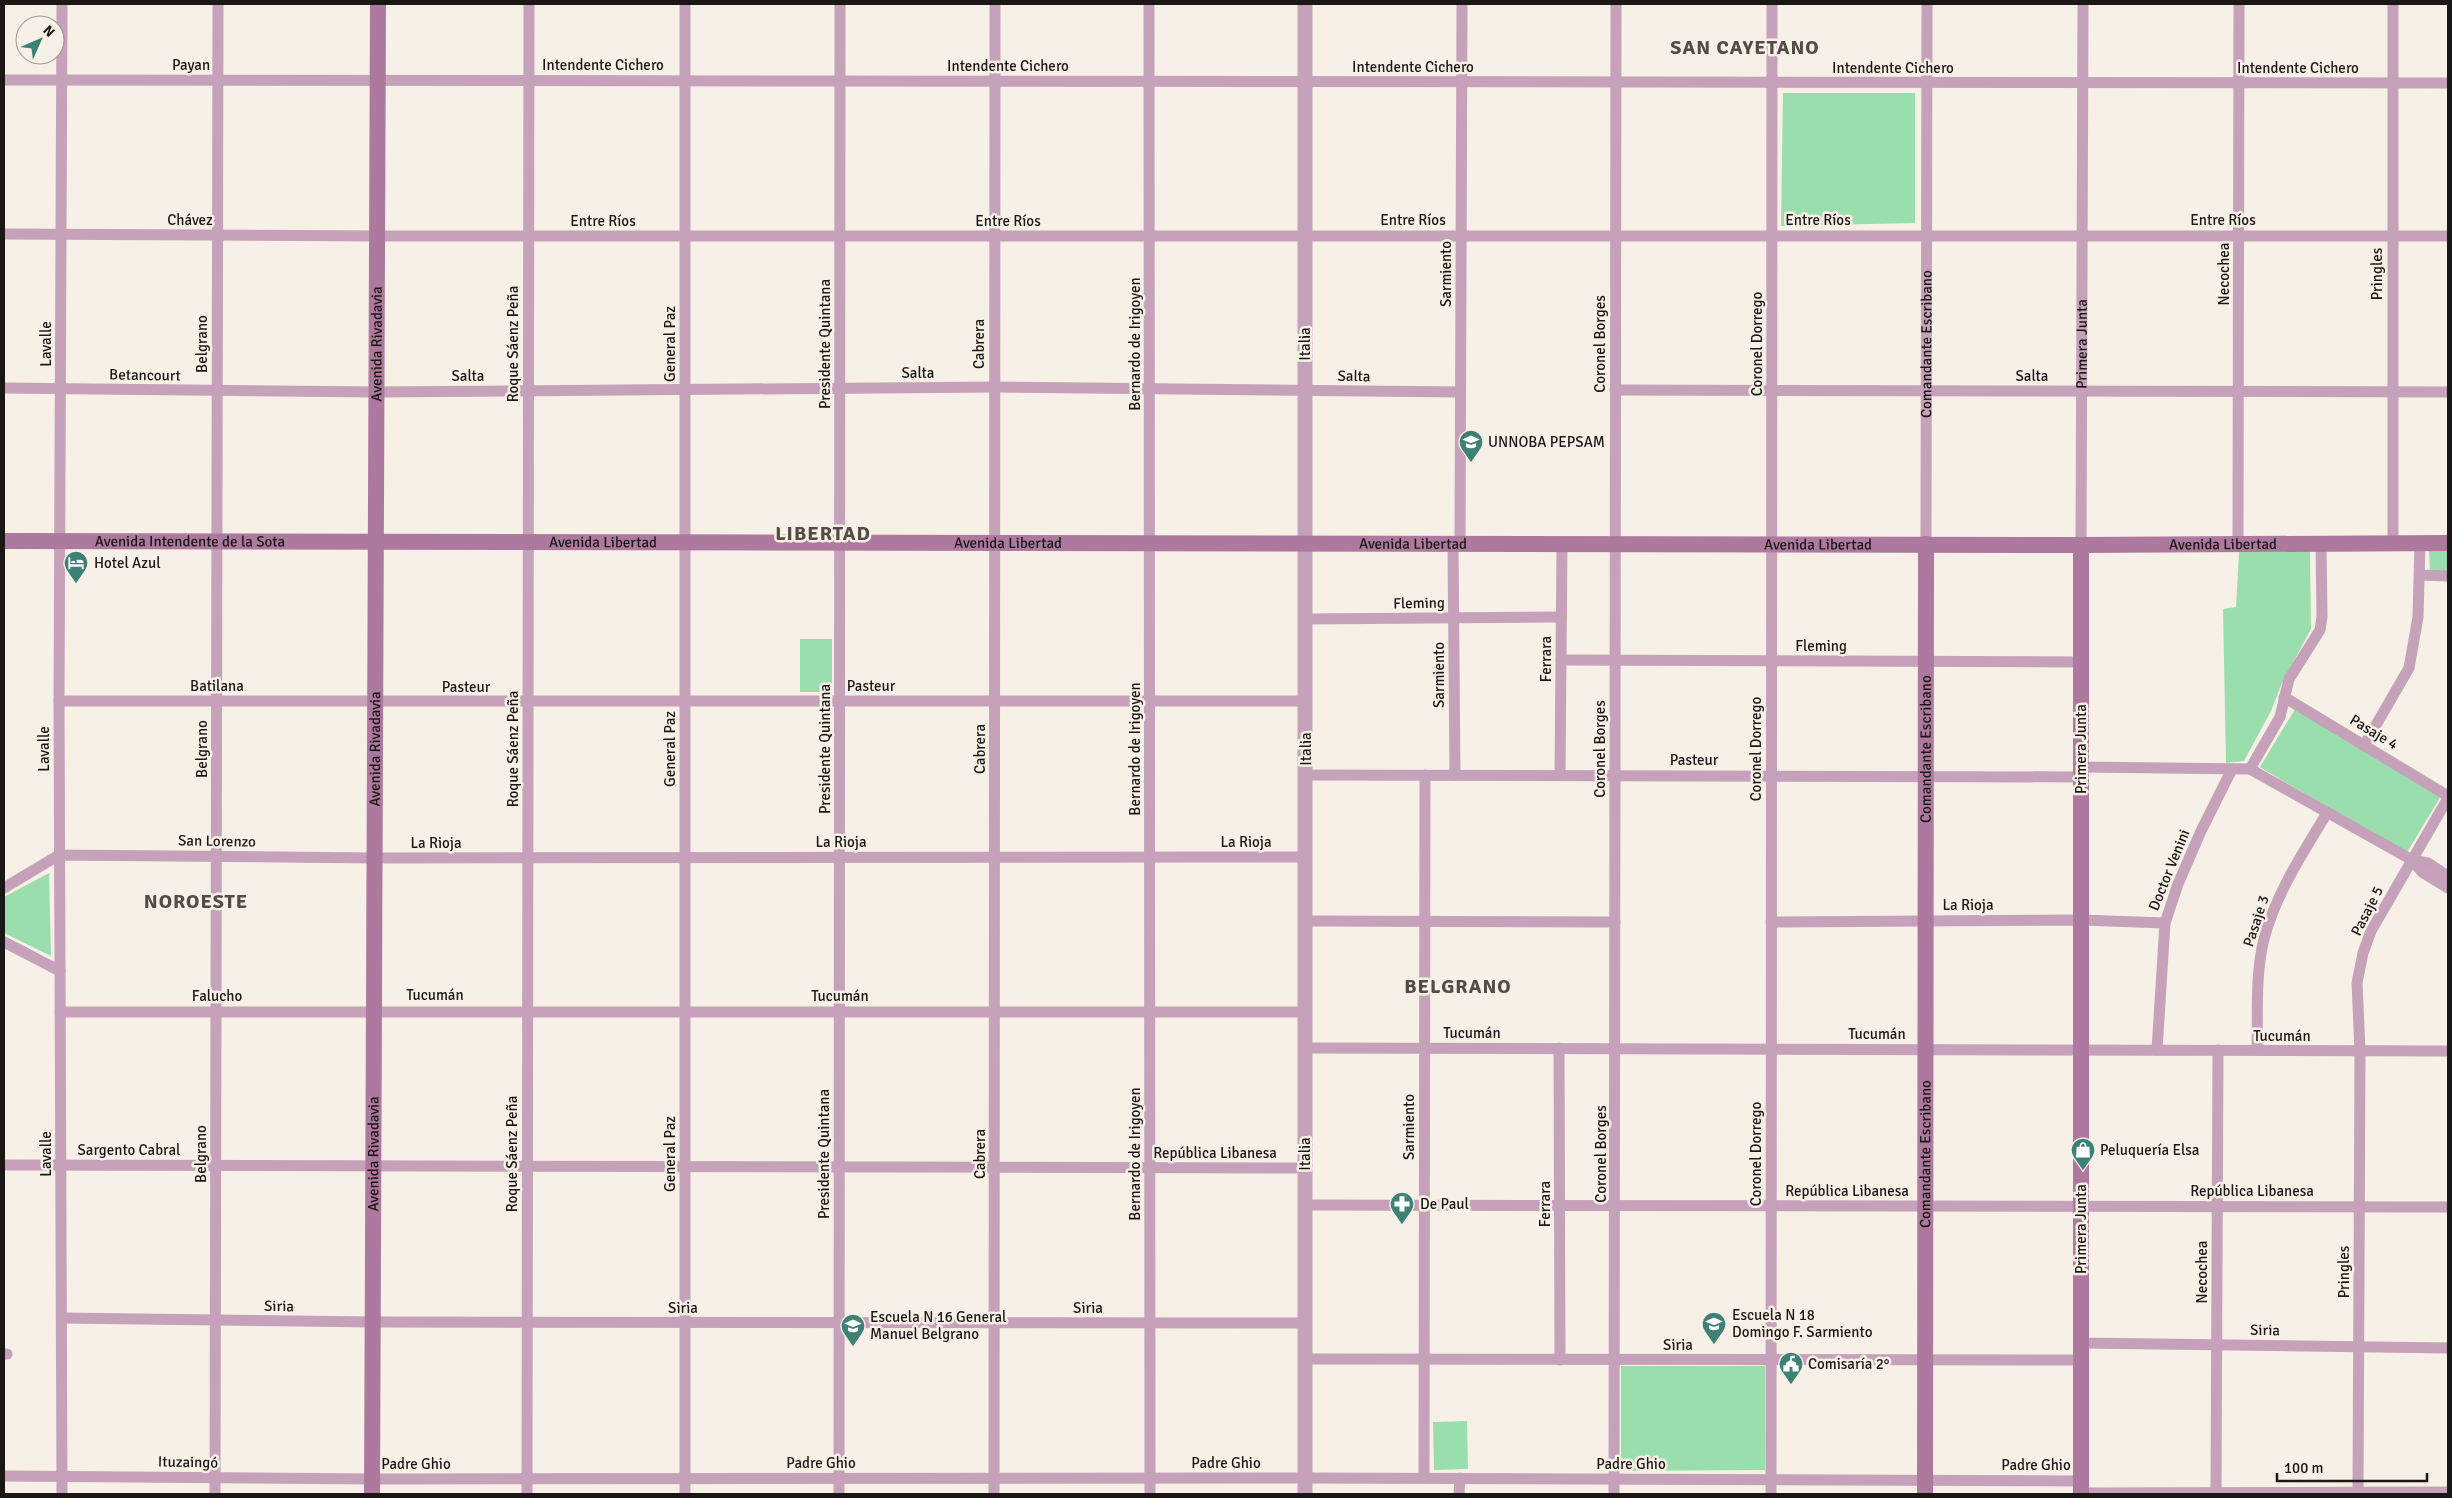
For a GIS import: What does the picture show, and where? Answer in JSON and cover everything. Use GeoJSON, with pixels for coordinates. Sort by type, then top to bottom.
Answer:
{"type":"FeatureCollection","features":[{"type":"Feature","properties":{"kind":"main road","name":"Avenida Rivadavia"},"geometry":{"type":"LineString","coordinates":[[372,1487],[378,4]]}},
{"type":"Feature","properties":{"kind":"main road","name":"Avenida Libertad"},"geometry":{"type":"LineString","coordinates":[[376,540],[1306,544],[2081,545],[2448,543]]}},
{"type":"Feature","properties":{"kind":"main road","name":"Avenida Intendente de la Sota"},"geometry":{"type":"LineString","coordinates":[[4,541],[376,540]]}},
{"type":"Feature","properties":{"kind":"main road","name":"Comandante Escribano"},"geometry":{"type":"LineString","coordinates":[[1925,1487],[1926,544]]}},
{"type":"Feature","properties":{"kind":"main road","name":"Primera Junta"},"geometry":{"type":"LineString","coordinates":[[2081,545],[2081,1489]]}},
{"type":"Feature","properties":{"kind":"street","name":"Lavalle"},"geometry":{"type":"LineString","coordinates":[[62,4],[59,701],[62,1494]]}},
{"type":"Feature","properties":{"kind":"street","name":"Belgrano"},"geometry":{"type":"LineString","coordinates":[[215,1494],[218,4]]}},
{"type":"Feature","properties":{"kind":"street","name":"Roque Sáenz Peña"},"geometry":{"type":"LineString","coordinates":[[526,1494],[529,4]]}},
{"type":"Feature","properties":{"kind":"street","name":"General Paz"},"geometry":{"type":"LineString","coordinates":[[685,4],[685,1494]]}},
{"type":"Feature","properties":{"kind":"street","name":"Presidente Quintana"},"geometry":{"type":"LineString","coordinates":[[839,1494],[840,4]]}},
{"type":"Feature","properties":{"kind":"street","name":"Cabrera"},"geometry":{"type":"LineString","coordinates":[[994,1494],[995,4]]}},
{"type":"Feature","properties":{"kind":"street","name":"Bernardo de Irigoyen"},"geometry":{"type":"LineString","coordinates":[[1149,4],[1150,1494]]}},
{"type":"Feature","properties":{"kind":"street","name":"Italia"},"geometry":{"type":"LineString","coordinates":[[1305,1494],[1306,4]]}},
{"type":"Feature","properties":{"kind":"street","name":"Sarmiento"},"geometry":{"type":"LineString","coordinates":[[1455,775],[1454,618],[1460,392],[1462,4]]}},
{"type":"Feature","properties":{"kind":"street","name":"Coronel Borges"},"geometry":{"type":"LineString","coordinates":[[1614,1494],[1616,4]]}},
{"type":"Feature","properties":{"kind":"street","name":"Coronel Dorrego"},"geometry":{"type":"LineString","coordinates":[[1771,1494],[1772,4]]}},
{"type":"Feature","properties":{"kind":"street","name":"Comandante Escribano"},"geometry":{"type":"LineString","coordinates":[[1926,4],[1926,544]]}},
{"type":"Feature","properties":{"kind":"street","name":"Primera Junta"},"geometry":{"type":"LineString","coordinates":[[2081,545],[2083,4]]}},
{"type":"Feature","properties":{"kind":"street","name":"Necochea"},"geometry":{"type":"LineString","coordinates":[[2238,544],[2240,4]]}},
{"type":"Feature","properties":{"kind":"street","name":"Pringles"},"geometry":{"type":"LineString","coordinates":[[2392,4],[2393,544]]}},
{"type":"Feature","properties":{"kind":"street","name":"Payan"},"geometry":{"type":"LineString","coordinates":[[4,80],[377,80]]}},
{"type":"Feature","properties":{"kind":"street","name":"Intendente Cichero"},"geometry":{"type":"LineString","coordinates":[[377,80],[2448,83]]}},
{"type":"Feature","properties":{"kind":"street","name":"Chávez"},"geometry":{"type":"LineString","coordinates":[[4,234],[377,236]]}},
{"type":"Feature","properties":{"kind":"street","name":"Entre Ríos"},"geometry":{"type":"LineString","coordinates":[[377,236],[2448,236]]}},
{"type":"Feature","properties":{"kind":"street","name":"Salta"},"geometry":{"type":"LineString","coordinates":[[376,392],[994,387],[1460,392]]}},
{"type":"Feature","properties":{"kind":"street","name":"Betancourt"},"geometry":{"type":"LineString","coordinates":[[4,388],[376,392]]}},
{"type":"Feature","properties":{"kind":"street","name":"Salta"},"geometry":{"type":"LineString","coordinates":[[1615,390],[2448,392]]}},
{"type":"Feature","properties":{"kind":"street"},"geometry":{"type":"LineString","coordinates":[[2366,744],[2409,668],[2418,617],[2420,543]]}},
{"type":"Feature","properties":{"kind":"street","name":"Ferrara"},"geometry":{"type":"LineString","coordinates":[[1560,775],[1562,544]]}},
{"type":"Feature","properties":{"kind":"street"},"geometry":{"type":"LineString","coordinates":[[2321,544],[2322,617],[2320,630],[2289,679],[2280,717],[2250,769],[2412,860],[2428,863],[2448,876]]}},
{"type":"Feature","properties":{"kind":"street"},"geometry":{"type":"LineString","coordinates":[[2420,575],[2448,576]]}},
{"type":"Feature","properties":{"kind":"street","name":"Fleming"},"geometry":{"type":"LineString","coordinates":[[1306,619],[1561,617]]}},
{"type":"Feature","properties":{"kind":"street","name":"Fleming"},"geometry":{"type":"LineString","coordinates":[[1561,660],[2081,662]]}},
{"type":"Feature","properties":{"kind":"street","name":"Pasaje 4"},"geometry":{"type":"LineString","coordinates":[[2284,696],[2366,744],[2448,797]]}},
{"type":"Feature","properties":{"kind":"street","name":"Batilana"},"geometry":{"type":"LineString","coordinates":[[59,701],[376,702]]}},
{"type":"Feature","properties":{"kind":"street","name":"Pasteur"},"geometry":{"type":"LineString","coordinates":[[376,702],[1306,701]]}},
{"type":"Feature","properties":{"kind":"street","name":"Doctor Venini"},"geometry":{"type":"LineString","coordinates":[[2157,1050],[2165,923],[2178,884],[2201,831],[2232,769]]}},
{"type":"Feature","properties":{"kind":"street","name":"Pasteur"},"geometry":{"type":"LineString","coordinates":[[1306,775],[1925,776],[2250,769]]}},
{"type":"Feature","properties":{"kind":"street","name":"Sarmiento"},"geometry":{"type":"LineString","coordinates":[[1424,1478],[1425,775]]}},
{"type":"Feature","properties":{"kind":"street","name":"Pasaje 5"},"geometry":{"type":"LineString","coordinates":[[2360,1051],[2357,982],[2363,953],[2371,931],[2448,797]]}},
{"type":"Feature","properties":{"kind":"street","name":"Pasaje 3"},"geometry":{"type":"LineString","coordinates":[[2257,1050],[2260,961],[2264,938],[2281,893],[2327,813]]}},
{"type":"Feature","properties":{"kind":"street"},"geometry":{"type":"LineString","coordinates":[[4,888],[60,855]]}},
{"type":"Feature","properties":{"kind":"street","name":"San Lorenzo"},"geometry":{"type":"LineString","coordinates":[[60,855],[375,858]]}},
{"type":"Feature","properties":{"kind":"street","name":"La Rioja"},"geometry":{"type":"LineString","coordinates":[[375,858],[1306,857]]}},
{"type":"Feature","properties":{"kind":"street"},"geometry":{"type":"LineString","coordinates":[[2412,860],[2422,872],[2448,888]]}},
{"type":"Feature","properties":{"kind":"street","name":"La Rioja"},"geometry":{"type":"LineString","coordinates":[[1771,922],[2081,920],[2165,923]]}},
{"type":"Feature","properties":{"kind":"street"},"geometry":{"type":"LineString","coordinates":[[1306,921],[1615,922]]}},
{"type":"Feature","properties":{"kind":"street"},"geometry":{"type":"LineString","coordinates":[[4,942],[60,971]]}},
{"type":"Feature","properties":{"kind":"street","name":"Tucumán"},"geometry":{"type":"LineString","coordinates":[[375,1010],[1306,1012]]}},
{"type":"Feature","properties":{"kind":"street","name":"Falucho"},"geometry":{"type":"LineString","coordinates":[[60,1012],[375,1010]]}},
{"type":"Feature","properties":{"kind":"street","name":"Tucumán"},"geometry":{"type":"LineString","coordinates":[[1305,1048],[2448,1051]]}},
{"type":"Feature","properties":{"kind":"street","name":"Ferrara"},"geometry":{"type":"LineString","coordinates":[[1559,1048],[1560,1360]]}},
{"type":"Feature","properties":{"kind":"street","name":"Necochea"},"geometry":{"type":"LineString","coordinates":[[2216,1494],[2218,1050]]}},
{"type":"Feature","properties":{"kind":"street","name":"Pringles"},"geometry":{"type":"LineString","coordinates":[[2358,1493],[2360,1051]]}},
{"type":"Feature","properties":{"kind":"street","name":"Sargento Cabral"},"geometry":{"type":"LineString","coordinates":[[4,1165],[374,1165]]}},
{"type":"Feature","properties":{"kind":"street","name":"República Libanesa"},"geometry":{"type":"LineString","coordinates":[[374,1165],[1305,1168]]}},
{"type":"Feature","properties":{"kind":"street","name":"República Libanesa"},"geometry":{"type":"LineString","coordinates":[[1305,1205],[2448,1207]]}},
{"type":"Feature","properties":{"kind":"street","name":"Siria"},"geometry":{"type":"LineString","coordinates":[[62,1318],[374,1322],[1305,1323]]}},
{"type":"Feature","properties":{"kind":"street","name":"Siria"},"geometry":{"type":"LineString","coordinates":[[2081,1343],[2448,1348]]}},
{"type":"Feature","properties":{"kind":"street","name":"Siria"},"geometry":{"type":"LineString","coordinates":[[1305,1359],[2081,1360]]}},
{"type":"Feature","properties":{"kind":"street","name":"Ituzaingó"},"geometry":{"type":"LineString","coordinates":[[4,1476],[215,1477],[372,1487]]}},
{"type":"Feature","properties":{"kind":"street"},"geometry":{"type":"LineString","coordinates":[[1460,1478],[1460,1494]]}},
{"type":"Feature","properties":{"kind":"street","name":"Padre Ghio"},"geometry":{"type":"LineString","coordinates":[[372,1487],[526,1479],[1460,1478],[1771,1480],[1925,1487],[2081,1489],[2216,1494],[2448,1492]]}},
{"type":"Feature","properties":{"kind":"green space"},"geometry":{"type":"Polygon","coordinates":[[[1783,93],[1915,93],[1915,223],[1781,226],[1783,93]]]}},
{"type":"Feature","properties":{"kind":"green space"},"geometry":{"type":"Polygon","coordinates":[[[2429,550],[2448,550],[2448,571],[2430,571],[2429,550]]]}},
{"type":"Feature","properties":{"kind":"green space"},"geometry":{"type":"Polygon","coordinates":[[[2310,551],[2311,629],[2244,761],[2226,763],[2223,609],[2236,607],[2239,552],[2310,551]]]}},
{"type":"Feature","properties":{"kind":"green space"},"geometry":{"type":"Polygon","coordinates":[[[800,639],[832,639],[832,692],[800,692],[800,639]]]}},
{"type":"Feature","properties":{"kind":"green space"},"geometry":{"type":"Polygon","coordinates":[[[2295,709],[2441,796],[2406,854],[2260,767],[2295,709]]]}},
{"type":"Feature","properties":{"kind":"green space"},"geometry":{"type":"Polygon","coordinates":[[[49,873],[51,956],[4,933],[4,897],[49,873]]]}},
{"type":"Feature","properties":{"kind":"green space"},"geometry":{"type":"Polygon","coordinates":[[[1621,1366],[1765,1366],[1765,1470],[1621,1471],[1621,1366]]]}},
{"type":"Feature","properties":{"kind":"green space"},"geometry":{"type":"Polygon","coordinates":[[[1467,1421],[1468,1469],[1434,1470],[1433,1422],[1467,1421]]]}},
{"type":"Feature","properties":{"kind":"place","name":"UNNOBA PEPSAM"},"geometry":{"type":"Point","coordinates":[1471,463]}},
{"type":"Feature","properties":{"kind":"place","name":"Hotel Azul"},"geometry":{"type":"Point","coordinates":[76,584]}},
{"type":"Feature","properties":{"kind":"place","name":"Peluquería Elsa"},"geometry":{"type":"Point","coordinates":[2083,1171]}},
{"type":"Feature","properties":{"kind":"place","name":"De Paul"},"geometry":{"type":"Point","coordinates":[1402,1225]}},
{"type":"Feature","properties":{"kind":"place","name":"Escuela N 18 Domingo F. Sarmiento"},"geometry":{"type":"Point","coordinates":[1714,1345]}},
{"type":"Feature","properties":{"kind":"place","name":"Escuela N 16 General Manuel Belgrano"},"geometry":{"type":"Point","coordinates":[853,1347]}},
{"type":"Feature","properties":{"kind":"place","name":"Comisaría 2°"},"geometry":{"type":"Point","coordinates":[1791,1385]}},
{"type":"Feature","properties":{"kind":"district","name":"SAN CAYETANO"},"geometry":{"type":"Point","coordinates":[1745,47]}},
{"type":"Feature","properties":{"kind":"district","name":"LIBERTAD"},"geometry":{"type":"Point","coordinates":[823,533]}},
{"type":"Feature","properties":{"kind":"district","name":"NOROESTE"},"geometry":{"type":"Point","coordinates":[196,901]}},
{"type":"Feature","properties":{"kind":"district","name":"BELGRANO"},"geometry":{"type":"Point","coordinates":[1458,986]}}]}
